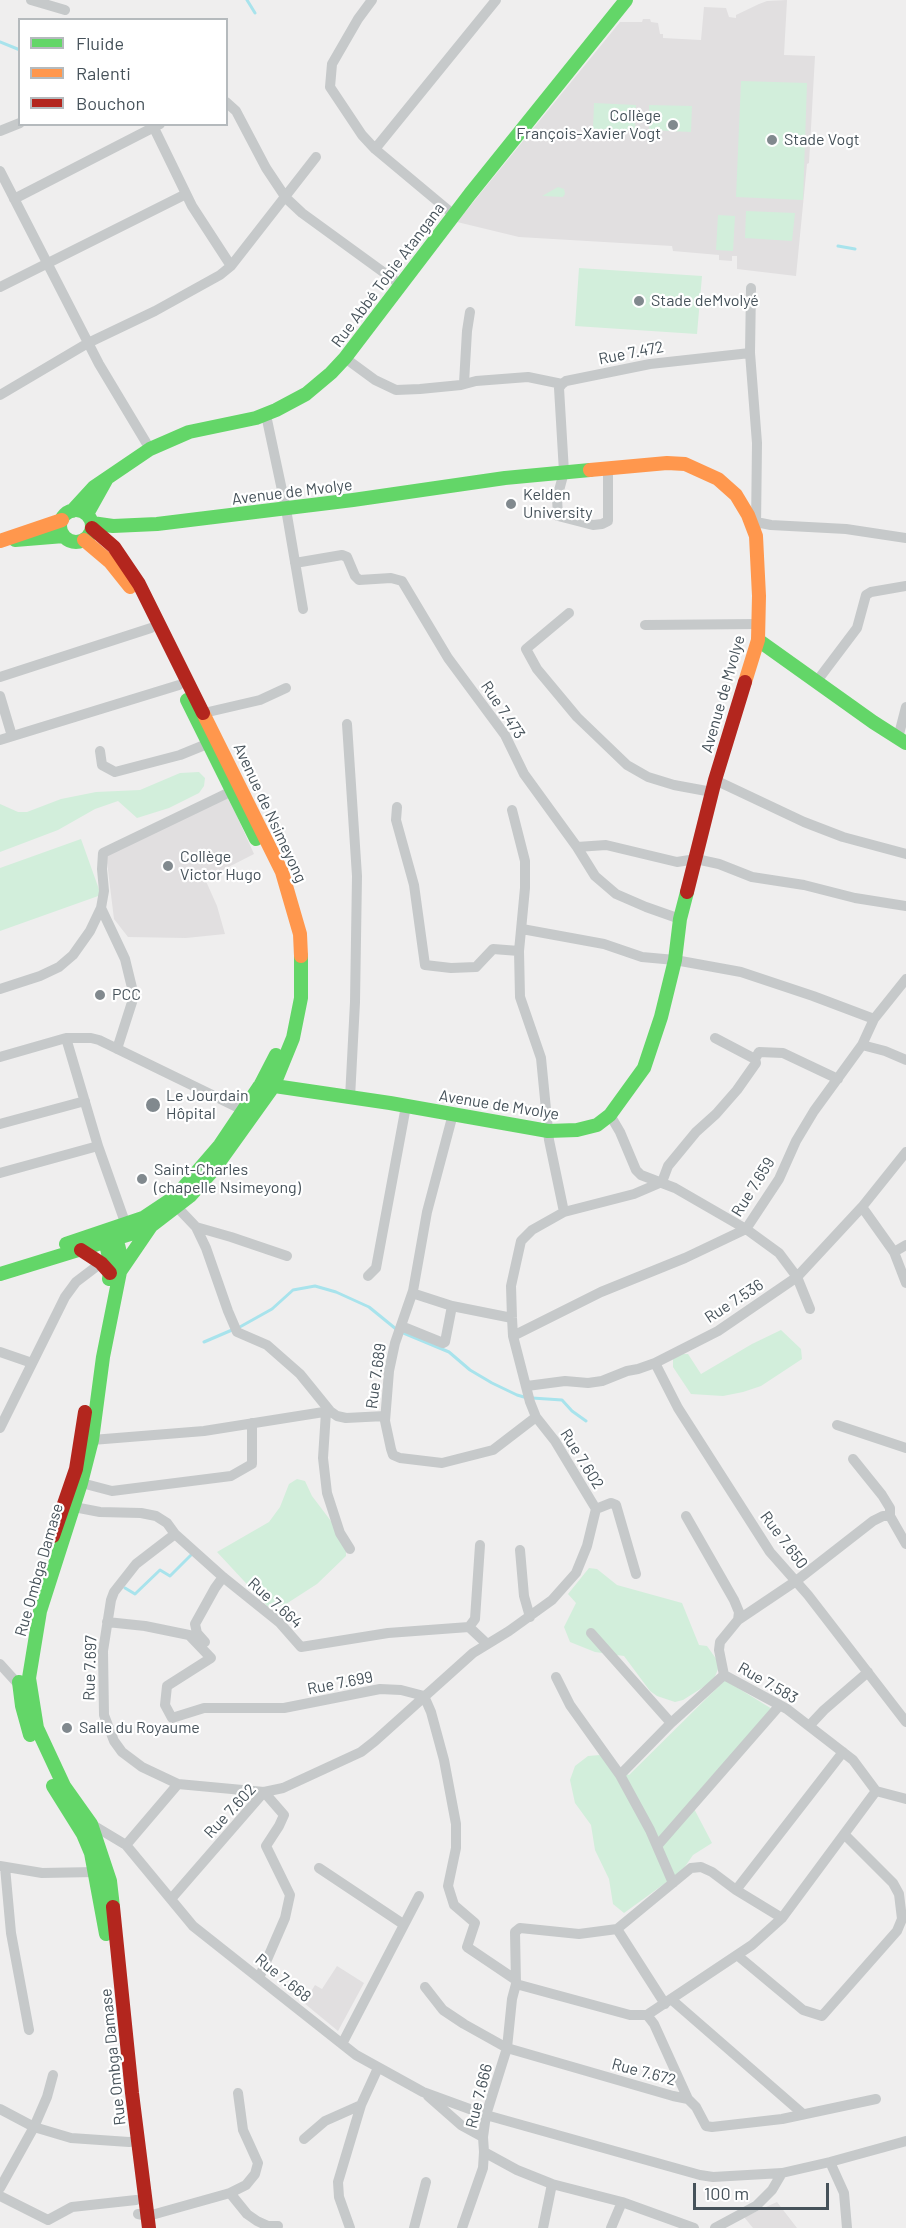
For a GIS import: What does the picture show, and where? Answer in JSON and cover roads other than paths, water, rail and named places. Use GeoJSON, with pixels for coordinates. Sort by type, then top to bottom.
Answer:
{"type":"FeatureCollection","features":[{"type":"Feature","properties":{"kind":"main road","name":"Rue Abbé Tobie Atangana"},"geometry":{"type":"LineString","coordinates":[[67,515],[87,492],[150,449],[189,432],[266,415],[306,394],[331,373],[626,0]]}},
{"type":"Feature","properties":{"kind":"main road","name":"Avenue de Mvolye"},"geometry":{"type":"LineString","coordinates":[[90,522],[112,526],[157,524],[286,509],[475,482],[667,463],[685,464],[718,479],[736,495],[756,529],[758,640],[714,786],[680,919],[675,960],[661,1017],[644,1068],[610,1115],[597,1125],[577,1130],[548,1131],[406,1106],[267,1086]]}},
{"type":"Feature","properties":{"kind":"main road"},"geometry":{"type":"LineString","coordinates":[[2,536],[22,541],[64,537],[74,542],[84,540],[108,477]]}},
{"type":"Feature","properties":{"kind":"main road"},"geometry":{"type":"LineString","coordinates":[[2,536],[78,510],[90,522]]}},
{"type":"Feature","properties":{"kind":"main road"},"geometry":{"type":"LineString","coordinates":[[64,537],[60,530],[67,515]]}},
{"type":"Feature","properties":{"kind":"main road","name":"Avenue de Nsimeyong"},"geometry":{"type":"LineString","coordinates":[[0,1263],[114,1233],[151,1226],[177,1207],[204,1182],[267,1086],[293,1038],[299,1016],[302,982],[300,934],[282,872],[133,574],[114,547],[90,522]]}},
{"type":"Feature","properties":{"kind":"main road","name":"Avenue de Nsimeyong"},"geometry":{"type":"LineString","coordinates":[[0,1274],[81,1250],[159,1209],[184,1189],[220,1145],[243,1110],[267,1086],[289,1016],[293,980],[292,951],[280,890],[151,628],[120,573],[84,540]]}},
{"type":"Feature","properties":{"kind":"main road"},"geometry":{"type":"LineString","coordinates":[[758,640],[902,741]]}},
{"type":"Feature","properties":{"kind":"main road"},"geometry":{"type":"LineString","coordinates":[[81,1250],[111,1270],[151,1226]]}},
{"type":"Feature","properties":{"kind":"main road","name":"Rue Ombga Damase"},"geometry":{"type":"LineString","coordinates":[[114,1233],[103,1357],[92,1440],[31,1607],[23,1645],[19,1685],[32,1742],[54,1788],[87,1829],[104,1916],[142,2217]]}},
{"type":"Feature","properties":{"kind":"main road","name":"Rue Ombga Damase"},"geometry":{"type":"LineString","coordinates":[[111,1270],[93,1360],[76,1469],[74,1507],[40,1611],[28,1678],[37,1728],[87,1829],[111,1890],[142,2217]]}},
{"type":"Feature","properties":{"kind":"street"},"geometry":{"type":"LineString","coordinates":[[31,0],[65,10]]}},
{"type":"Feature","properties":{"kind":"street"},"geometry":{"type":"LineString","coordinates":[[372,0],[358,19],[332,64],[330,87],[357,128],[375,149],[454,215]]}},
{"type":"Feature","properties":{"kind":"street"},"geometry":{"type":"LineString","coordinates":[[375,149],[496,0]]}},
{"type":"Feature","properties":{"kind":"street"},"geometry":{"type":"LineString","coordinates":[[228,104],[236,111],[266,168],[286,198],[302,213],[401,285]]}},
{"type":"Feature","properties":{"kind":"street"},"geometry":{"type":"LineString","coordinates":[[0,132],[18,124]]}},
{"type":"Feature","properties":{"kind":"street"},"geometry":{"type":"LineString","coordinates":[[14,199],[157,126],[186,194],[202,224],[231,266]]}},
{"type":"Feature","properties":{"kind":"street"},"geometry":{"type":"LineString","coordinates":[[0,395],[88,343],[208,283],[231,266],[316,158]]}},
{"type":"Feature","properties":{"kind":"street"},"geometry":{"type":"LineString","coordinates":[[0,171],[3,183],[14,199],[88,343],[150,449]]}},
{"type":"Feature","properties":{"kind":"street"},"geometry":{"type":"LineString","coordinates":[[0,287],[186,194]]}},
{"type":"Feature","properties":{"kind":"street"},"geometry":{"type":"LineString","coordinates":[[751,288],[750,353],[757,443],[756,529],[771,525],[846,529],[906,538]]}},
{"type":"Feature","properties":{"kind":"street"},"geometry":{"type":"LineString","coordinates":[[464,383],[470,312]]}},
{"type":"Feature","properties":{"kind":"street","name":"Rue 7.472"},"geometry":{"type":"LineString","coordinates":[[345,358],[375,380],[396,390],[528,377],[562,384],[566,381],[650,363],[750,353]]}},
{"type":"Feature","properties":{"kind":"street"},"geometry":{"type":"LineString","coordinates":[[562,384],[560,388],[564,472],[557,498],[558,516],[593,525],[608,521],[608,468]]}},
{"type":"Feature","properties":{"kind":"street"},"geometry":{"type":"LineString","coordinates":[[266,415],[286,509],[303,609]]}},
{"type":"Feature","properties":{"kind":"street","name":"Rue 7.473"},"geometry":{"type":"LineString","coordinates":[[295,563],[342,555],[347,557],[359,580],[392,578],[402,581],[448,658],[505,735],[524,774],[595,876],[616,894],[680,919]]}},
{"type":"Feature","properties":{"kind":"street"},"geometry":{"type":"LineString","coordinates":[[817,681],[857,628],[866,595],[871,592],[906,586]]}},
{"type":"Feature","properties":{"kind":"street"},"geometry":{"type":"LineString","coordinates":[[569,613],[526,649],[537,669],[578,717],[627,765],[648,777],[674,785],[714,786],[843,837],[906,854]]}},
{"type":"Feature","properties":{"kind":"street"},"geometry":{"type":"LineString","coordinates":[[645,625],[758,624]]}},
{"type":"Feature","properties":{"kind":"street"},"geometry":{"type":"LineString","coordinates":[[0,677],[151,628]]}},
{"type":"Feature","properties":{"kind":"street"},"geometry":{"type":"LineString","coordinates":[[0,740],[179,684]]}},
{"type":"Feature","properties":{"kind":"street"},"geometry":{"type":"LineString","coordinates":[[204,713],[260,700],[286,688]]}},
{"type":"Feature","properties":{"kind":"street"},"geometry":{"type":"LineString","coordinates":[[0,696],[12,736]]}},
{"type":"Feature","properties":{"kind":"street"},"geometry":{"type":"LineString","coordinates":[[902,741],[906,707]]}},
{"type":"Feature","properties":{"kind":"street"},"geometry":{"type":"LineString","coordinates":[[347,724],[357,876],[355,1002],[350,1098]]}},
{"type":"Feature","properties":{"kind":"street"},"geometry":{"type":"LineString","coordinates":[[100,751],[102,765],[115,772],[186,753],[207,744]]}},
{"type":"Feature","properties":{"kind":"street"},"geometry":{"type":"LineString","coordinates":[[0,989],[40,976],[59,967],[73,955],[90,931],[101,908],[104,891],[103,853],[232,791]]}},
{"type":"Feature","properties":{"kind":"street"},"geometry":{"type":"LineString","coordinates":[[397,807],[396,820],[414,885],[425,965],[476,968],[493,949],[519,951]]}},
{"type":"Feature","properties":{"kind":"street"},"geometry":{"type":"LineString","coordinates":[[512,810],[525,861],[519,951],[520,997],[541,1058],[548,1131],[564,1212]]}},
{"type":"Feature","properties":{"kind":"street"},"geometry":{"type":"LineString","coordinates":[[577,847],[606,845],[676,862],[696,859],[719,864],[752,877],[906,906]]}},
{"type":"Feature","properties":{"kind":"street"},"geometry":{"type":"LineString","coordinates":[[101,908],[126,959],[134,996],[117,1049]]}},
{"type":"Feature","properties":{"kind":"street"},"geometry":{"type":"LineString","coordinates":[[522,929],[604,944],[642,957],[675,960],[741,972],[874,1019]]}},
{"type":"Feature","properties":{"kind":"street","name":"Rue 7.659"},"geometry":{"type":"LineString","coordinates":[[513,1336],[601,1292],[685,1258],[746,1228],[779,1179],[796,1141],[862,1045],[874,1019],[906,979]]}},
{"type":"Feature","properties":{"kind":"street"},"geometry":{"type":"LineString","coordinates":[[66,1038],[98,1146],[114,1233]]}},
{"type":"Feature","properties":{"kind":"street"},"geometry":{"type":"LineString","coordinates":[[0,1057],[66,1038],[91,1038],[243,1110]]}},
{"type":"Feature","properties":{"kind":"street"},"geometry":{"type":"LineString","coordinates":[[716,1038],[754,1059]]}},
{"type":"Feature","properties":{"kind":"street"},"geometry":{"type":"LineString","coordinates":[[862,1045],[906,1060]]}},
{"type":"Feature","properties":{"kind":"street"},"geometry":{"type":"LineString","coordinates":[[662,1182],[668,1166],[696,1132],[737,1090],[756,1063],[754,1059],[759,1052],[783,1053],[838,1079]]}},
{"type":"Feature","properties":{"kind":"street"},"geometry":{"type":"LineString","coordinates":[[0,1124],[85,1101]]}},
{"type":"Feature","properties":{"kind":"street"},"geometry":{"type":"LineString","coordinates":[[368,1276],[376,1268],[406,1106]]}},
{"type":"Feature","properties":{"kind":"street","name":"Rue 7.689"},"geometry":{"type":"LineString","coordinates":[[453,1114],[427,1212],[413,1291],[389,1371],[385,1416],[393,1455],[400,1458],[442,1462],[493,1450],[536,1417]]}},
{"type":"Feature","properties":{"kind":"street"},"geometry":{"type":"LineString","coordinates":[[610,1115],[636,1170],[746,1228],[779,1253],[797,1277],[810,1309]]}},
{"type":"Feature","properties":{"kind":"street"},"geometry":{"type":"LineString","coordinates":[[0,1173],[98,1146]]}},
{"type":"Feature","properties":{"kind":"street","name":"Rue 7.536"},"geometry":{"type":"LineString","coordinates":[[527,1386],[565,1381],[588,1383],[602,1381],[655,1363],[718,1330],[797,1277],[862,1207],[906,1152]]}},
{"type":"Feature","properties":{"kind":"street","name":"Rue 7.602"},"geometry":{"type":"LineString","coordinates":[[171,1899],[264,1792],[283,1788],[361,1752],[486,1643],[530,1617],[552,1600],[576,1573],[587,1546],[596,1509],[555,1441],[536,1417],[513,1336],[511,1286],[521,1241],[532,1230],[564,1212],[634,1194],[662,1182]]}},
{"type":"Feature","properties":{"kind":"street"},"geometry":{"type":"LineString","coordinates":[[177,1207],[196,1227],[212,1260],[237,1332],[267,1345],[300,1374],[328,1412],[346,1418],[385,1416]]}},
{"type":"Feature","properties":{"kind":"street"},"geometry":{"type":"LineString","coordinates":[[862,1207],[894,1252],[906,1283]]}},
{"type":"Feature","properties":{"kind":"street"},"geometry":{"type":"LineString","coordinates":[[196,1227],[287,1256]]}},
{"type":"Feature","properties":{"kind":"street"},"geometry":{"type":"LineString","coordinates":[[894,1252],[906,1245]]}},
{"type":"Feature","properties":{"kind":"street"},"geometry":{"type":"LineString","coordinates":[[0,1428],[66,1296],[76,1282],[111,1270]]}},
{"type":"Feature","properties":{"kind":"street"},"geometry":{"type":"LineString","coordinates":[[413,1291],[415,1294],[452,1305],[512,1318]]}},
{"type":"Feature","properties":{"kind":"street"},"geometry":{"type":"LineString","coordinates":[[401,1326],[442,1343],[445,1342],[452,1305]]}},
{"type":"Feature","properties":{"kind":"street"},"geometry":{"type":"LineString","coordinates":[[0,1352],[32,1363]]}},
{"type":"Feature","properties":{"kind":"street","name":"Rue 7.650"},"geometry":{"type":"LineString","coordinates":[[655,1363],[678,1408],[770,1552],[796,1581],[906,1722]]}},
{"type":"Feature","properties":{"kind":"street"},"geometry":{"type":"LineString","coordinates":[[92,1440],[204,1431],[328,1412]]}},
{"type":"Feature","properties":{"kind":"street"},"geometry":{"type":"LineString","coordinates":[[328,1412],[323,1458],[327,1493],[340,1533],[350,1549]]}},
{"type":"Feature","properties":{"kind":"street"},"geometry":{"type":"LineString","coordinates":[[76,1482],[112,1491],[231,1476],[252,1464],[252,1422]]}},
{"type":"Feature","properties":{"kind":"street"},"geometry":{"type":"LineString","coordinates":[[837,1425],[906,1448]]}},
{"type":"Feature","properties":{"kind":"street"},"geometry":{"type":"LineString","coordinates":[[853,1460],[882,1495],[890,1508],[890,1516],[906,1544]]}},
{"type":"Feature","properties":{"kind":"street"},"geometry":{"type":"LineString","coordinates":[[596,1509],[611,1503],[616,1505],[636,1575]]}},
{"type":"Feature","properties":{"kind":"street","name":"Rue 7.664"},"geometry":{"type":"LineString","coordinates":[[74,1507],[100,1512],[141,1513],[156,1516],[167,1523],[175,1534],[223,1577],[279,1622],[301,1647],[388,1632],[469,1627]]}},
{"type":"Feature","properties":{"kind":"street"},"geometry":{"type":"LineString","coordinates":[[686,1516],[734,1600],[739,1612],[738,1620]]}},
{"type":"Feature","properties":{"kind":"street","name":"Rue 7.583"},"geometry":{"type":"LineString","coordinates":[[876,1791],[853,1760],[809,1726],[780,1705],[724,1675],[719,1650],[720,1642],[738,1620],[796,1581],[873,1521],[883,1516],[890,1516]]}},
{"type":"Feature","properties":{"kind":"street","name":"Rue 7.697"},"geometry":{"type":"LineString","coordinates":[[175,1534],[136,1564],[114,1592],[103,1651],[105,1715],[114,1741],[122,1752],[142,1767],[178,1784],[264,1792]]}},
{"type":"Feature","properties":{"kind":"street"},"geometry":{"type":"LineString","coordinates":[[480,1545],[475,1619],[469,1627],[486,1643]]}},
{"type":"Feature","properties":{"kind":"street"},"geometry":{"type":"LineString","coordinates":[[520,1550],[524,1596],[530,1617]]}},
{"type":"Feature","properties":{"kind":"street"},"geometry":{"type":"LineString","coordinates":[[214,1654],[195,1629],[215,1588],[223,1577]]}},
{"type":"Feature","properties":{"kind":"street","name":"Rue 7.699"},"geometry":{"type":"LineString","coordinates":[[107,1622],[145,1626],[189,1635],[211,1658],[167,1686],[165,1705],[172,1718],[204,1708],[284,1708],[380,1689],[401,1690],[424,1696]]}},
{"type":"Feature","properties":{"kind":"street"},"geometry":{"type":"LineString","coordinates":[[591,1633],[671,1724]]}},
{"type":"Feature","properties":{"kind":"street"},"geometry":{"type":"LineString","coordinates":[[0,1664],[19,1685]]}},
{"type":"Feature","properties":{"kind":"street"},"geometry":{"type":"LineString","coordinates":[[809,1726],[868,1672]]}},
{"type":"Feature","properties":{"kind":"street"},"geometry":{"type":"LineString","coordinates":[[620,1776],[724,1675]]}},
{"type":"Feature","properties":{"kind":"street"},"geometry":{"type":"LineString","coordinates":[[556,1677],[570,1705],[636,1802],[673,1883]]}},
{"type":"Feature","properties":{"kind":"street"},"geometry":{"type":"LineString","coordinates":[[424,1696],[431,1712],[444,1760],[456,1824],[456,1848],[448,1886],[454,1905],[475,1923],[467,1947],[516,1982],[630,2015],[647,2015],[668,2002],[752,1945],[782,1918],[876,1791],[906,1799]]}},
{"type":"Feature","properties":{"kind":"street"},"geometry":{"type":"LineString","coordinates":[[657,1846],[780,1705]]}},
{"type":"Feature","properties":{"kind":"street"},"geometry":{"type":"LineString","coordinates":[[736,1890],[843,1752]]}},
{"type":"Feature","properties":{"kind":"street"},"geometry":{"type":"LineString","coordinates":[[126,1845],[178,1784]]}},
{"type":"Feature","properties":{"kind":"street"},"geometry":{"type":"LineString","coordinates":[[258,1978],[285,1918],[290,1895],[266,1846],[284,1815],[264,1792]]}},
{"type":"Feature","properties":{"kind":"street","name":"Rue 7.668"},"geometry":{"type":"LineString","coordinates":[[87,1829],[126,1845],[193,1926],[342,2044],[378,2068],[423,2092],[486,2115],[700,2175],[732,2177],[782,2173],[906,2141]]}},
{"type":"Feature","properties":{"kind":"street"},"geometry":{"type":"LineString","coordinates":[[737,1954],[803,2010],[822,2016],[897,1931],[902,1919],[899,1894],[893,1883],[844,1834]]}},
{"type":"Feature","properties":{"kind":"street"},"geometry":{"type":"LineString","coordinates":[[29,2030],[5,1933],[3,1867],[42,1873],[96,1872]]}},
{"type":"Feature","properties":{"kind":"street"},"geometry":{"type":"LineString","coordinates":[[782,1918],[701,1867],[691,1868],[617,1929],[668,2002],[803,2114]]}},
{"type":"Feature","properties":{"kind":"street"},"geometry":{"type":"LineString","coordinates":[[319,1868],[403,1924]]}},
{"type":"Feature","properties":{"kind":"street"},"geometry":{"type":"LineString","coordinates":[[342,2044],[419,1896]]}},
{"type":"Feature","properties":{"kind":"street","name":"Rue 7.666"},"geometry":{"type":"LineString","coordinates":[[617,1929],[579,1934],[520,1928],[515,1932],[516,1982],[507,2048],[486,2115],[483,2137],[484,2152],[517,2170],[552,2184],[622,2202],[694,2228]]}},
{"type":"Feature","properties":{"kind":"street","name":"Rue 7.672"},"geometry":{"type":"LineString","coordinates":[[425,1987],[443,2010],[507,2048],[688,2099]]}},
{"type":"Feature","properties":{"kind":"street","name":"Rue 7.672"},"geometry":{"type":"LineString","coordinates":[[647,2015],[654,2024],[688,2099]]}},
{"type":"Feature","properties":{"kind":"street"},"geometry":{"type":"LineString","coordinates":[[350,2228],[339,2198],[338,2182],[361,2104],[378,2068]]}},
{"type":"Feature","properties":{"kind":"street"},"geometry":{"type":"LineString","coordinates":[[0,2188],[34,2127],[48,2097],[53,2075]]}},
{"type":"Feature","properties":{"kind":"street"},"geometry":{"type":"LineString","coordinates":[[423,2092],[461,2125],[483,2137]]}},
{"type":"Feature","properties":{"kind":"street"},"geometry":{"type":"LineString","coordinates":[[0,2196],[48,2220],[72,2207],[142,2217],[230,2193],[246,2185],[255,2174],[258,2163],[243,2130],[238,2093]]}},
{"type":"Feature","properties":{"kind":"street"},"geometry":{"type":"LineString","coordinates":[[688,2099],[696,2107],[706,2126],[712,2127],[803,2114],[876,2099]]}},
{"type":"Feature","properties":{"kind":"street"},"geometry":{"type":"LineString","coordinates":[[304,2139],[325,2121],[361,2104]]}},
{"type":"Feature","properties":{"kind":"street"},"geometry":{"type":"LineString","coordinates":[[0,2109],[34,2127],[71,2138],[134,2142]]}},
{"type":"Feature","properties":{"kind":"street"},"geometry":{"type":"LineString","coordinates":[[462,2228],[479,2184],[484,2152]]}},
{"type":"Feature","properties":{"kind":"street"},"geometry":{"type":"LineString","coordinates":[[830,2162],[844,2193],[847,2228]]}},
{"type":"Feature","properties":{"kind":"street"},"geometry":{"type":"LineString","coordinates":[[715,2228],[756,2206],[772,2190],[782,2173]]}},
{"type":"Feature","properties":{"kind":"street"},"geometry":{"type":"LineString","coordinates":[[414,2228],[426,2182]]}},
{"type":"Feature","properties":{"kind":"street"},"geometry":{"type":"LineString","coordinates":[[543,2228],[552,2184]]}},
{"type":"Feature","properties":{"kind":"street"},"geometry":{"type":"LineString","coordinates":[[230,2193],[246,2214],[268,2226],[278,2226]]}},
{"type":"Feature","properties":{"kind":"street"},"geometry":{"type":"LineString","coordinates":[[611,2228],[622,2202]]}},
{"type":"Feature","properties":{"kind":"waterway"},"geometry":{"type":"LineString","coordinates":[[247,0],[255,13]]}},
{"type":"Feature","properties":{"kind":"waterway"},"geometry":{"type":"LineString","coordinates":[[0,42],[18,49]]}},
{"type":"Feature","properties":{"kind":"waterway"},"geometry":{"type":"LineString","coordinates":[[838,246],[855,249]]}},
{"type":"Feature","properties":{"kind":"waterway"},"geometry":{"type":"LineString","coordinates":[[238,1328],[272,1309],[293,1290],[315,1286],[336,1292],[369,1307],[396,1329]]}},
{"type":"Feature","properties":{"kind":"waterway"},"geometry":{"type":"LineString","coordinates":[[204,1342],[232,1330]]}},
{"type":"Feature","properties":{"kind":"waterway"},"geometry":{"type":"LineString","coordinates":[[401,1332],[449,1352],[470,1370],[524,1397]]}},
{"type":"Feature","properties":{"kind":"waterway"},"geometry":{"type":"LineString","coordinates":[[532,1398],[562,1400],[586,1421]]}},
{"type":"Feature","properties":{"kind":"waterway"},"geometry":{"type":"LineString","coordinates":[[125,1588],[135,1594],[160,1570],[170,1576],[192,1554]]}},
{"type":"Feature","properties":{"kind":"place","name":"Collège François-Xavier Vogt"},"geometry":{"type":"Point","coordinates":[673,125]}},
{"type":"Feature","properties":{"kind":"place","name":"Stade Vogt"},"geometry":{"type":"Point","coordinates":[772,140]}},
{"type":"Feature","properties":{"kind":"place","name":"Stade deMvolyé"},"geometry":{"type":"Point","coordinates":[639,301]}},
{"type":"Feature","properties":{"kind":"place","name":"Kelden University"},"geometry":{"type":"Point","coordinates":[511,504]}},
{"type":"Feature","properties":{"kind":"place","name":"Collège Victor Hugo"},"geometry":{"type":"Point","coordinates":[168,866]}},
{"type":"Feature","properties":{"kind":"place","name":"PCC"},"geometry":{"type":"Point","coordinates":[100,995]}},
{"type":"Feature","properties":{"kind":"place","name":"Le Jourdain Hôpital"},"geometry":{"type":"Point","coordinates":[153,1105]}},
{"type":"Feature","properties":{"kind":"place","name":"Saint-Charles (chapelle Nsimeyong)"},"geometry":{"type":"Point","coordinates":[142,1179]}},
{"type":"Feature","properties":{"kind":"place","name":"Salle du Royaume"},"geometry":{"type":"Point","coordinates":[67,1728]}}]}
